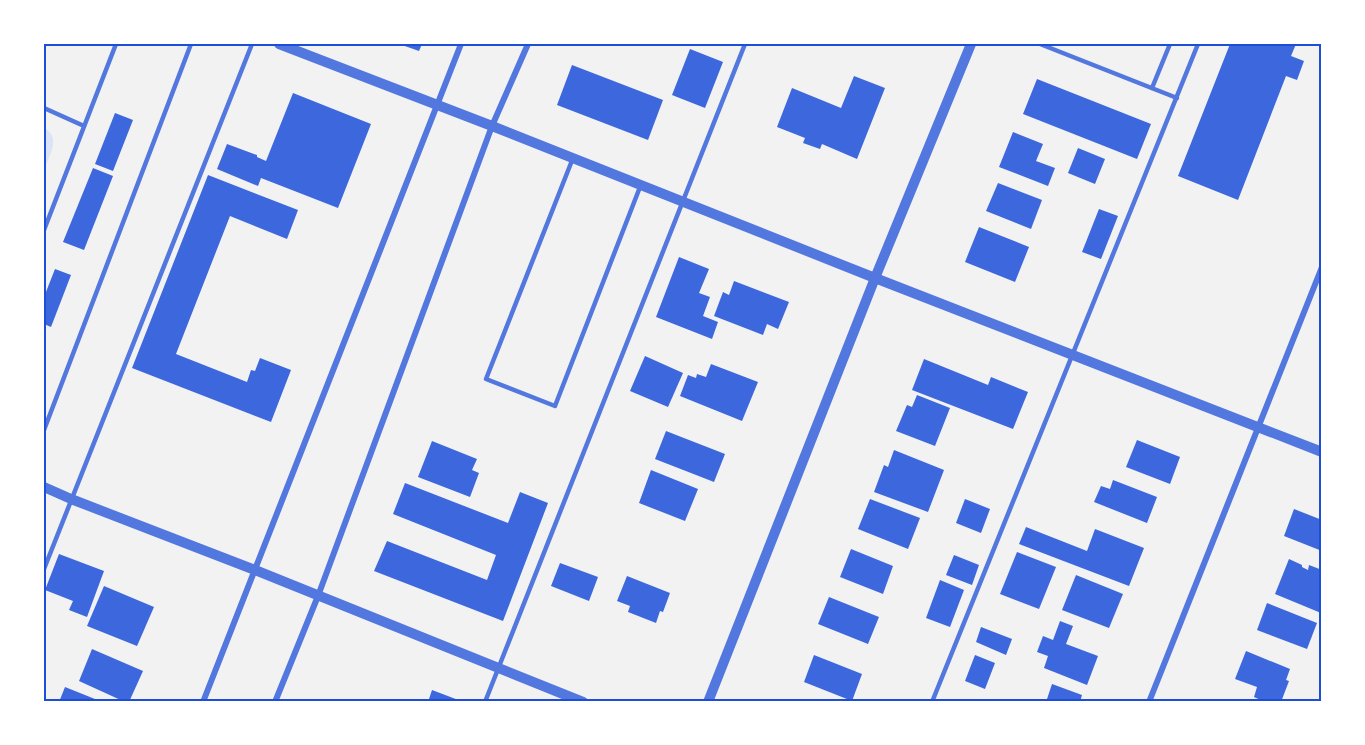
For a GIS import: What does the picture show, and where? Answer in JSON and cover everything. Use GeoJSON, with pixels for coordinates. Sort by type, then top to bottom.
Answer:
{"type":"FeatureCollection","features":[{"type":"Feature","properties":{"kind":"street"},"geometry":{"type":"LineString","coordinates":[[279,44],[1322,452]]}},
{"type":"Feature","properties":{"kind":"street"},"geometry":{"type":"LineString","coordinates":[[202,702],[461,44]]}},
{"type":"Feature","properties":{"kind":"street"},"geometry":{"type":"LineString","coordinates":[[274,702],[318,596],[492,126],[528,44]]}},
{"type":"Feature","properties":{"kind":"street"},"geometry":{"type":"LineString","coordinates":[[708,702],[875,278],[972,44]]}},
{"type":"Feature","properties":{"kind":"street"},"geometry":{"type":"LineString","coordinates":[[1149,702],[1322,267]]}},
{"type":"Feature","properties":{"kind":"street"},"geometry":{"type":"LineString","coordinates":[[44,487],[583,702]]}},
{"type":"Feature","properties":{"kind":"lane"},"geometry":{"type":"LineString","coordinates":[[44,230],[116,44]]}},
{"type":"Feature","properties":{"kind":"lane"},"geometry":{"type":"LineString","coordinates":[[44,430],[191,44]]}},
{"type":"Feature","properties":{"kind":"lane"},"geometry":{"type":"LineString","coordinates":[[44,569],[252,44]]}},
{"type":"Feature","properties":{"kind":"lane"},"geometry":{"type":"LineString","coordinates":[[485,702],[745,44]]}},
{"type":"Feature","properties":{"kind":"lane"},"geometry":{"type":"LineString","coordinates":[[1040,44],[1177,98]]}},
{"type":"Feature","properties":{"kind":"lane"},"geometry":{"type":"LineString","coordinates":[[1152,88],[1170,44]]}},
{"type":"Feature","properties":{"kind":"lane"},"geometry":{"type":"LineString","coordinates":[[932,702],[1198,44]]}},
{"type":"Feature","properties":{"kind":"lane"},"geometry":{"type":"LineString","coordinates":[[44,108],[84,126]]}},
{"type":"Feature","properties":{"kind":"lane"},"geometry":{"type":"LineString","coordinates":[[573,158],[486,379],[506,387],[555,406],[641,185]]}},
{"type":"Feature","properties":{"kind":"shaded area"},"geometry":{"type":"Polygon","coordinates":[[[44,128],[52,136],[53,147],[44,170],[44,128]]]}},
{"type":"Feature","properties":{"kind":"building"},"geometry":{"type":"Polygon","coordinates":[[[399,44],[422,44],[419,51],[399,44]]]}},
{"type":"Feature","properties":{"kind":"building"},"geometry":{"type":"Polygon","coordinates":[[[1230,44],[1296,44],[1291,56],[1304,61],[1297,80],[1286,76],[1238,200],[1178,176],[1230,44]]]}},
{"type":"Feature","properties":{"kind":"building"},"geometry":{"type":"Polygon","coordinates":[[[690,49],[723,62],[705,108],[672,95],[690,49]]]}},
{"type":"Feature","properties":{"kind":"building"},"geometry":{"type":"Polygon","coordinates":[[[572,65],[663,100],[648,140],[557,105],[572,65]]]}},
{"type":"Feature","properties":{"kind":"building"},"geometry":{"type":"Polygon","coordinates":[[[854,76],[885,88],[857,159],[822,144],[820,149],[803,143],[805,138],[777,127],[792,88],[841,108],[854,76]]]}},
{"type":"Feature","properties":{"kind":"building"},"geometry":{"type":"Polygon","coordinates":[[[1037,79],[1151,124],[1137,159],[1023,114],[1037,79]]]}},
{"type":"Feature","properties":{"kind":"building"},"geometry":{"type":"Polygon","coordinates":[[[293,93],[371,124],[338,208],[261,178],[258,186],[217,169],[227,144],[257,155],[266,161],[293,93]]]}},
{"type":"Feature","properties":{"kind":"building"},"geometry":{"type":"Polygon","coordinates":[[[115,113],[133,120],[113,171],[95,164],[115,113]]]}},
{"type":"Feature","properties":{"kind":"building"},"geometry":{"type":"Polygon","coordinates":[[[1013,132],[1043,144],[1036,161],[1055,168],[1048,186],[999,167],[1013,132]]]}},
{"type":"Feature","properties":{"kind":"building"},"geometry":{"type":"Polygon","coordinates":[[[1078,148],[1105,159],[1095,184],[1068,173],[1078,148]]]}},
{"type":"Feature","properties":{"kind":"building"},"geometry":{"type":"Polygon","coordinates":[[[93,168],[113,176],[84,250],[63,242],[93,168]]]}},
{"type":"Feature","properties":{"kind":"building"},"geometry":{"type":"Polygon","coordinates":[[[208,175],[298,210],[287,239],[230,216],[176,354],[247,382],[251,370],[255,371],[260,358],[291,370],[271,422],[132,368],[208,175]]]}},
{"type":"Feature","properties":{"kind":"building"},"geometry":{"type":"Polygon","coordinates":[[[998,183],[1042,200],[1031,229],[986,211],[998,183]]]}},
{"type":"Feature","properties":{"kind":"building"},"geometry":{"type":"Polygon","coordinates":[[[1099,209],[1118,216],[1101,259],[1082,252],[1099,209]]]}},
{"type":"Feature","properties":{"kind":"building"},"geometry":{"type":"Polygon","coordinates":[[[979,227],[1029,247],[1015,282],[965,262],[979,227]]]}},
{"type":"Feature","properties":{"kind":"building"},"geometry":{"type":"Polygon","coordinates":[[[679,257],[709,269],[699,293],[710,297],[703,316],[718,322],[712,339],[656,317],[679,257]]]}},
{"type":"Feature","properties":{"kind":"building"},"geometry":{"type":"Polygon","coordinates":[[[55,269],[71,275],[51,327],[44,324],[44,297],[55,269]]]}},
{"type":"Feature","properties":{"kind":"building"},"geometry":{"type":"Polygon","coordinates":[[[734,281],[789,302],[778,329],[767,324],[763,335],[714,316],[723,292],[729,295],[734,281]]]}},
{"type":"Feature","properties":{"kind":"building"},"geometry":{"type":"Polygon","coordinates":[[[645,356],[683,373],[668,407],[630,391],[645,356]]]}},
{"type":"Feature","properties":{"kind":"building"},"geometry":{"type":"Polygon","coordinates":[[[924,359],[988,385],[991,377],[1028,392],[1013,429],[912,390],[924,359]]]}},
{"type":"Feature","properties":{"kind":"building"},"geometry":{"type":"Polygon","coordinates":[[[711,364],[758,382],[742,421],[680,396],[688,375],[696,378],[697,374],[706,377],[711,364]]]}},
{"type":"Feature","properties":{"kind":"building"},"geometry":{"type":"Polygon","coordinates":[[[917,395],[950,408],[935,446],[896,431],[907,405],[912,407],[917,395]]]}},
{"type":"Feature","properties":{"kind":"building"},"geometry":{"type":"Polygon","coordinates":[[[666,431],[725,454],[714,482],[655,459],[666,431]]]}},
{"type":"Feature","properties":{"kind":"building"},"geometry":{"type":"Polygon","coordinates":[[[1137,440],[1180,457],[1170,484],[1126,467],[1137,440]]]}},
{"type":"Feature","properties":{"kind":"building"},"geometry":{"type":"Polygon","coordinates":[[[432,441],[477,459],[472,470],[479,473],[470,497],[418,477],[432,441]]]}},
{"type":"Feature","properties":{"kind":"building"},"geometry":{"type":"Polygon","coordinates":[[[894,450],[944,470],[928,512],[874,492],[884,465],[888,467],[894,450]]]}},
{"type":"Feature","properties":{"kind":"building"},"geometry":{"type":"Polygon","coordinates":[[[651,470],[698,489],[685,521],[639,503],[651,470]]]}},
{"type":"Feature","properties":{"kind":"building"},"geometry":{"type":"Polygon","coordinates":[[[1113,480],[1157,497],[1147,523],[1094,502],[1101,486],[1110,489],[1113,480]]]}},
{"type":"Feature","properties":{"kind":"building"},"geometry":{"type":"Polygon","coordinates":[[[405,483],[508,523],[520,492],[548,503],[503,621],[374,571],[387,541],[487,580],[496,555],[393,514],[405,483]]]}},
{"type":"Feature","properties":{"kind":"building"},"geometry":{"type":"Polygon","coordinates":[[[870,499],[920,518],[908,549],[858,529],[870,499]]]}},
{"type":"Feature","properties":{"kind":"building"},"geometry":{"type":"Polygon","coordinates":[[[965,499],[990,509],[981,533],[956,523],[965,499]]]}},
{"type":"Feature","properties":{"kind":"building"},"geometry":{"type":"Polygon","coordinates":[[[1294,509],[1322,520],[1322,551],[1284,536],[1294,509]]]}},
{"type":"Feature","properties":{"kind":"building"},"geometry":{"type":"Polygon","coordinates":[[[1026,527],[1087,551],[1095,529],[1144,548],[1129,586],[1019,544],[1026,527]]]}},
{"type":"Feature","properties":{"kind":"building"},"geometry":{"type":"Polygon","coordinates":[[[851,549],[893,566],[883,594],[840,577],[851,549]]]}},
{"type":"Feature","properties":{"kind":"building"},"geometry":{"type":"Polygon","coordinates":[[[1017,552],[1056,567],[1039,609],[1000,594],[1017,552]]]}},
{"type":"Feature","properties":{"kind":"building"},"geometry":{"type":"Polygon","coordinates":[[[59,554],[104,571],[87,617],[69,610],[73,601],[45,590],[59,554]]]}},
{"type":"Feature","properties":{"kind":"building"},"geometry":{"type":"Polygon","coordinates":[[[954,555],[979,565],[972,585],[946,575],[954,555]]]}},
{"type":"Feature","properties":{"kind":"building"},"geometry":{"type":"Polygon","coordinates":[[[1289,559],[1308,570],[1309,565],[1322,570],[1321,613],[1275,594],[1289,559]]]}},
{"type":"Feature","properties":{"kind":"building"},"geometry":{"type":"Polygon","coordinates":[[[560,563],[598,577],[589,601],[551,586],[560,563]]]}},
{"type":"Feature","properties":{"kind":"building"},"geometry":{"type":"Polygon","coordinates":[[[1076,575],[1123,594],[1109,628],[1062,610],[1076,575]]]}},
{"type":"Feature","properties":{"kind":"building"},"geometry":{"type":"Polygon","coordinates":[[[627,576],[670,593],[656,623],[628,612],[630,606],[617,601],[627,576]]]}},
{"type":"Feature","properties":{"kind":"building"},"geometry":{"type":"Polygon","coordinates":[[[940,580],[964,590],[950,627],[926,618],[940,580]]]}},
{"type":"Feature","properties":{"kind":"building"},"geometry":{"type":"Polygon","coordinates":[[[104,586],[154,607],[137,646],[87,626],[104,586]]]}},
{"type":"Feature","properties":{"kind":"building"},"geometry":{"type":"Polygon","coordinates":[[[829,597],[879,617],[868,644],[818,624],[829,597]]]}},
{"type":"Feature","properties":{"kind":"building"},"geometry":{"type":"Polygon","coordinates":[[[1267,603],[1317,623],[1307,649],[1257,630],[1267,603]]]}},
{"type":"Feature","properties":{"kind":"building"},"geometry":{"type":"Polygon","coordinates":[[[1060,621],[1073,626],[1066,644],[1098,656],[1087,685],[1044,668],[1048,656],[1037,652],[1043,636],[1053,640],[1060,621]]]}},
{"type":"Feature","properties":{"kind":"building"},"geometry":{"type":"Polygon","coordinates":[[[981,627],[1012,639],[1006,655],[976,642],[981,627]]]}},
{"type":"Feature","properties":{"kind":"building"},"geometry":{"type":"Polygon","coordinates":[[[92,649],[143,671],[129,702],[79,681],[92,649]]]}},
{"type":"Feature","properties":{"kind":"building"},"geometry":{"type":"Polygon","coordinates":[[[1246,651],[1290,669],[1286,680],[1289,681],[1281,702],[1265,702],[1254,697],[1257,687],[1235,679],[1246,651]]]}},
{"type":"Feature","properties":{"kind":"building"},"geometry":{"type":"Polygon","coordinates":[[[814,655],[862,674],[852,701],[804,682],[814,655]]]}},
{"type":"Feature","properties":{"kind":"building"},"geometry":{"type":"Polygon","coordinates":[[[975,655],[995,663],[985,689],[965,681],[975,655]]]}},
{"type":"Feature","properties":{"kind":"building"},"geometry":{"type":"Polygon","coordinates":[[[1052,684],[1082,695],[1080,702],[1046,702],[1052,684]]]}},
{"type":"Feature","properties":{"kind":"building"},"geometry":{"type":"Polygon","coordinates":[[[65,687],[100,701],[100,702],[59,702],[65,687]]]}},
{"type":"Feature","properties":{"kind":"building"},"geometry":{"type":"Polygon","coordinates":[[[432,690],[461,701],[461,702],[428,702],[432,690]]]}}]}
